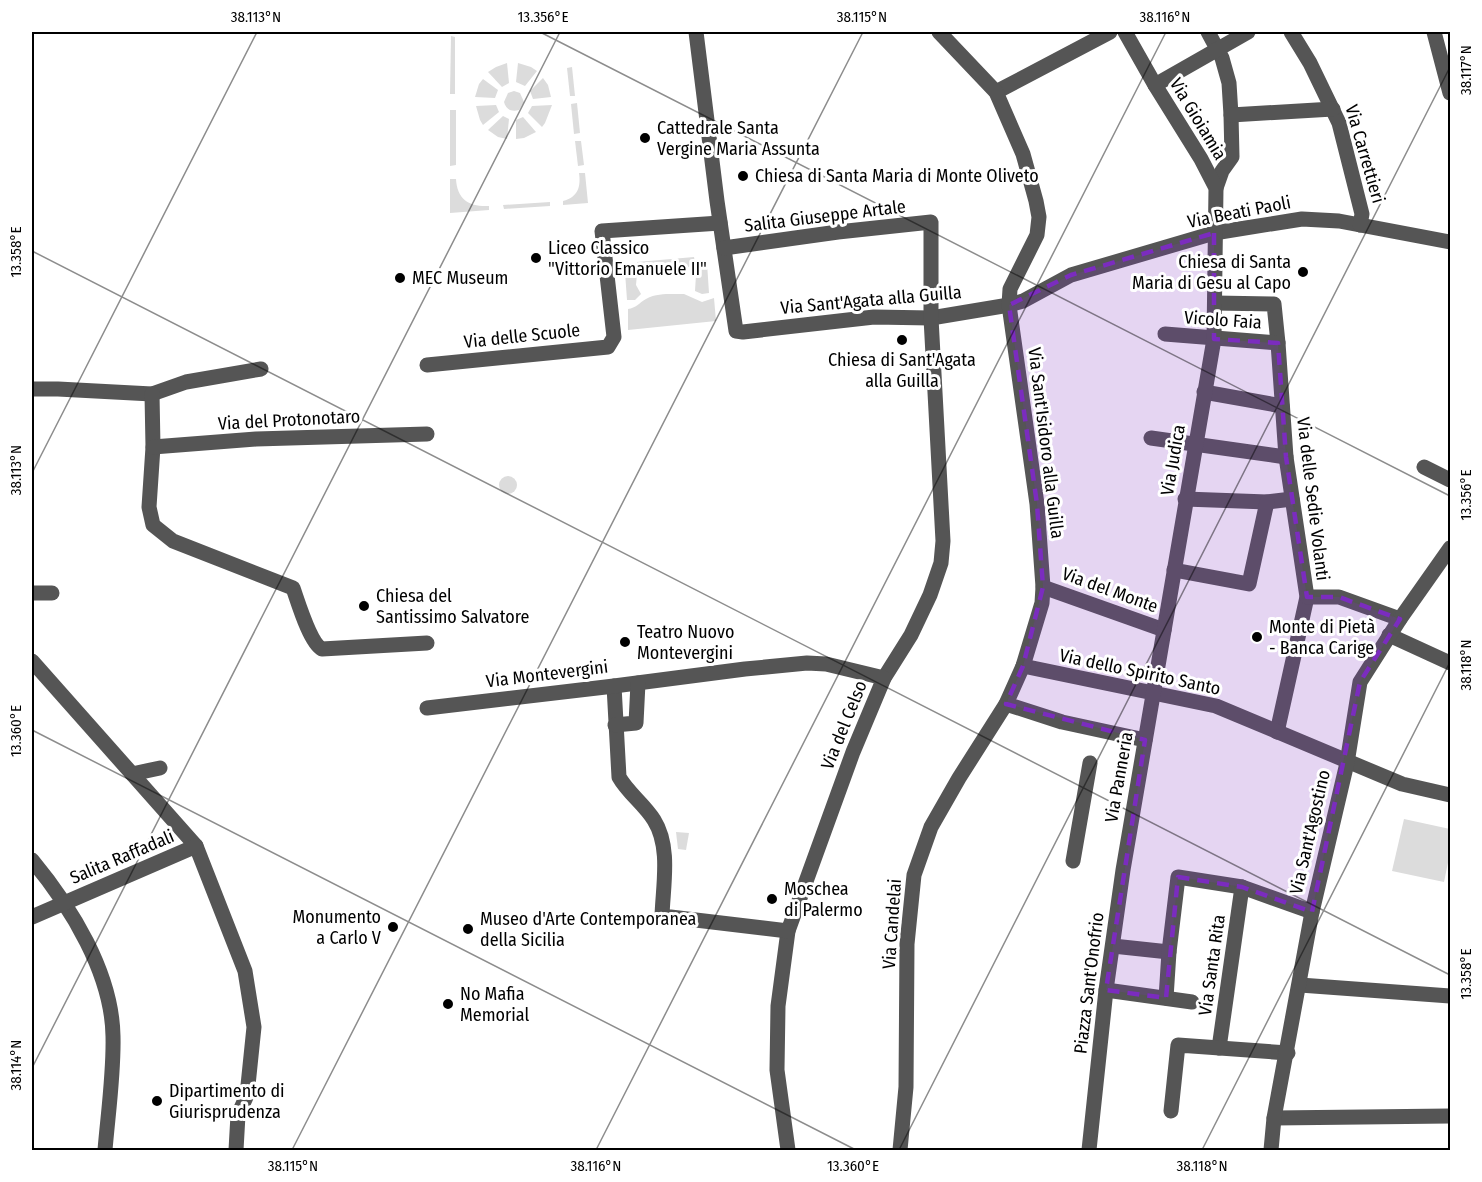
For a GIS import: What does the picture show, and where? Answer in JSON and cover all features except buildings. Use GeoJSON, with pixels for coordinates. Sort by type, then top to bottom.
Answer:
{"type":"FeatureCollection","features":[{"type":"Feature","properties":{"kind":"street"},"geometry":{"type":"LineString","coordinates":[[696,32],[724,248]]}},
{"type":"Feature","properties":{"kind":"street"},"geometry":{"type":"LineString","coordinates":[[939,32],[996,92],[1023,153],[1036,201],[1039,217],[1037,235],[1010,289],[1009,304]]}},
{"type":"Feature","properties":{"kind":"street"},"geometry":{"type":"LineString","coordinates":[[996,92],[1110,32]]}},
{"type":"Feature","properties":{"kind":"street","name":"Via Gioiamia"},"geometry":{"type":"LineString","coordinates":[[1125,32],[1216,188],[1214,233]]}},
{"type":"Feature","properties":{"kind":"street"},"geometry":{"type":"LineString","coordinates":[[1208,32],[1218,49],[1229,83],[1231,115],[1232,157],[1222,171],[1216,188]]}},
{"type":"Feature","properties":{"kind":"street"},"geometry":{"type":"LineString","coordinates":[[1155,85],[1248,32]]}},
{"type":"Feature","properties":{"kind":"street","name":"Via Carrettieri"},"geometry":{"type":"LineString","coordinates":[[1291,32],[1339,123],[1362,214],[1360,225]]}},
{"type":"Feature","properties":{"kind":"street"},"geometry":{"type":"LineString","coordinates":[[1434,32],[1450,93]]}},
{"type":"Feature","properties":{"kind":"street"},"geometry":{"type":"LineString","coordinates":[[1231,115],[1333,109]]}},
{"type":"Feature","properties":{"kind":"street","name":"Via Beati Paoli"},"geometry":{"type":"LineString","coordinates":[[1009,304],[1023,301],[1071,275],[1214,233],[1302,219],[1339,221],[1450,242]]}},
{"type":"Feature","properties":{"kind":"street","name":"Salita Giuseppe Artale"},"geometry":{"type":"LineString","coordinates":[[724,248],[931,222]]}},
{"type":"Feature","properties":{"kind":"street","name":"Via del Celso"},"geometry":{"type":"LineString","coordinates":[[788,1150],[777,1070],[778,1006],[788,931],[853,752],[884,678],[911,635],[930,595],[941,563],[943,541],[931,318],[931,222]]}},
{"type":"Feature","properties":{"kind":"street","name":"Via delle Scuole"},"geometry":{"type":"LineString","coordinates":[[427,365],[608,347],[614,337],[602,231],[720,223]]}},
{"type":"Feature","properties":{"kind":"street","name":"Via Judica"},"geometry":{"type":"LineString","coordinates":[[1155,692],[1185,500],[1214,339],[1214,233]]}},
{"type":"Feature","properties":{"kind":"street","name":"Via Sant'Agata alla Guilla"},"geometry":{"type":"LineString","coordinates":[[724,248],[736,331],[874,317],[931,318],[1009,304]]}},
{"type":"Feature","properties":{"kind":"street","name":"Via delle Sedie Volanti"},"geometry":{"type":"LineString","coordinates":[[1215,303],[1274,304],[1286,457],[1307,597],[1277,732]]}},
{"type":"Feature","properties":{"kind":"street","name":"Via Sant'Isidoro alla Guilla"},"geometry":{"type":"LineString","coordinates":[[1009,304],[1037,504],[1043,586]]}},
{"type":"Feature","properties":{"kind":"street","name":"Vicolo Faia"},"geometry":{"type":"LineString","coordinates":[[1165,334],[1278,343]]}},
{"type":"Feature","properties":{"kind":"street"},"geometry":{"type":"LineString","coordinates":[[32,389],[58,388],[152,394],[186,382],[261,369]]}},
{"type":"Feature","properties":{"kind":"street"},"geometry":{"type":"LineString","coordinates":[[1204,392],[1282,406]]}},
{"type":"Feature","properties":{"kind":"street"},"geometry":{"type":"LineString","coordinates":[[152,394],[153,447],[149,507],[153,525],[174,541],[293,588],[318,647],[327,650],[427,643]]}},
{"type":"Feature","properties":{"kind":"street","name":"Via del Protonotaro"},"geometry":{"type":"LineString","coordinates":[[153,447],[256,439],[427,434]]}},
{"type":"Feature","properties":{"kind":"street"},"geometry":{"type":"LineString","coordinates":[[1151,438],[1286,457]]}},
{"type":"Feature","properties":{"kind":"street"},"geometry":{"type":"LineString","coordinates":[[1424,467],[1450,480]]}},
{"type":"Feature","properties":{"kind":"street"},"geometry":{"type":"LineString","coordinates":[[1185,500],[1267,502],[1292,499]]}},
{"type":"Feature","properties":{"kind":"street"},"geometry":{"type":"LineString","coordinates":[[1174,570],[1249,584],[1267,502]]}},
{"type":"Feature","properties":{"kind":"street","name":"Via Sant'Agostino"},"geometry":{"type":"LineString","coordinates":[[1271,1150],[1274,1118],[1312,912],[1347,762],[1360,682],[1389,635],[1450,548]]}},
{"type":"Feature","properties":{"kind":"street","name":"Via del Monte"},"geometry":{"type":"LineString","coordinates":[[1043,586],[1164,630]]}},
{"type":"Feature","properties":{"kind":"street","name":"Via Candelai"},"geometry":{"type":"LineString","coordinates":[[900,1150],[906,1088],[907,944],[914,875],[931,826],[1006,704],[1023,666],[1042,603],[1043,586]]}},
{"type":"Feature","properties":{"kind":"street"},"geometry":{"type":"LineString","coordinates":[[32,593],[52,593]]}},
{"type":"Feature","properties":{"kind":"street"},"geometry":{"type":"LineString","coordinates":[[1307,597],[1339,597],[1400,619]]}},
{"type":"Feature","properties":{"kind":"street"},"geometry":{"type":"LineString","coordinates":[[1389,635],[1450,663]]}},
{"type":"Feature","properties":{"kind":"street","name":"Via Montevergini"},"geometry":{"type":"LineString","coordinates":[[427,708],[807,663],[826,664],[884,678]]}},
{"type":"Feature","properties":{"kind":"street"},"geometry":{"type":"LineString","coordinates":[[36,665],[65,701],[196,846],[245,971],[254,1027],[247,1095],[238,1115],[236,1150]]}},
{"type":"Feature","properties":{"kind":"street","name":"Via dello Spirito Santo"},"geometry":{"type":"LineString","coordinates":[[1023,666],[1216,706],[1402,784],[1450,795]]}},
{"type":"Feature","properties":{"kind":"street"},"geometry":{"type":"LineString","coordinates":[[615,726],[636,723],[638,683]]}},
{"type":"Feature","properties":{"kind":"street"},"geometry":{"type":"LineString","coordinates":[[614,686],[619,777],[626,789],[655,821],[664,844],[662,916],[788,931]]}},
{"type":"Feature","properties":{"kind":"street","name":"Via Panneria"},"geometry":{"type":"LineString","coordinates":[[1123,870],[1155,692]]}},
{"type":"Feature","properties":{"kind":"street"},"geometry":{"type":"LineString","coordinates":[[1006,704],[1062,722],[1145,740]]}},
{"type":"Feature","properties":{"kind":"street"},"geometry":{"type":"LineString","coordinates":[[1073,861],[1090,763]]}},
{"type":"Feature","properties":{"kind":"street"},"geometry":{"type":"LineString","coordinates":[[132,774],[160,768]]}},
{"type":"Feature","properties":{"kind":"street","name":"Salita Raffadali"},"geometry":{"type":"LineString","coordinates":[[32,916],[196,846]]}},
{"type":"Feature","properties":{"kind":"street"},"geometry":{"type":"LineString","coordinates":[[32,860],[77,924],[92,952],[106,987],[113,1035],[105,1150]]}},
{"type":"Feature","properties":{"kind":"street","name":"Piazza Sant'Onofrio"},"geometry":{"type":"LineString","coordinates":[[1089,1150],[1106,990],[1123,870]]}},
{"type":"Feature","properties":{"kind":"street"},"geometry":{"type":"LineString","coordinates":[[1166,998],[1168,952],[1178,877],[1242,887],[1312,912]]}},
{"type":"Feature","properties":{"kind":"street","name":"Via Santa Rita"},"geometry":{"type":"LineString","coordinates":[[1219,1048],[1242,887]]}},
{"type":"Feature","properties":{"kind":"street"},"geometry":{"type":"LineString","coordinates":[[1113,946],[1168,952]]}},
{"type":"Feature","properties":{"kind":"street"},"geometry":{"type":"LineString","coordinates":[[1300,985],[1450,996]]}},
{"type":"Feature","properties":{"kind":"street"},"geometry":{"type":"LineString","coordinates":[[1106,990],[1192,1002]]}},
{"type":"Feature","properties":{"kind":"street"},"geometry":{"type":"LineString","coordinates":[[1170,1111],[1178,1045],[1287,1053]]}},
{"type":"Feature","properties":{"kind":"street"},"geometry":{"type":"LineString","coordinates":[[1274,1118],[1450,1116]]}},
{"type":"Feature","properties":{"kind":"highlighted area"},"geometry":{"type":"Polygon","coordinates":[[[1214,233],[1214,339],[1278,343],[1286,457],[1307,597],[1339,597],[1400,619],[1360,682],[1312,912],[1242,887],[1178,877],[1166,998],[1106,990],[1145,740],[1006,704],[1023,666],[1043,587],[1037,504],[1009,305],[1071,275],[1214,233]]]}},
{"type":"Feature","properties":{"kind":"shaded area"},"geometry":{"type":"Polygon","coordinates":[[[451,36],[455,37],[455,94],[450,94],[451,36]]]}},
{"type":"Feature","properties":{"kind":"shaded area"},"geometry":{"type":"Polygon","coordinates":[[[507,63],[509,83],[502,87],[488,72],[507,63]]]}},
{"type":"Feature","properties":{"kind":"shaded area"},"geometry":{"type":"Polygon","coordinates":[[[518,63],[537,71],[525,86],[516,82],[518,63]]]}},
{"type":"Feature","properties":{"kind":"shaded area"},"geometry":{"type":"Polygon","coordinates":[[[572,67],[575,96],[570,96],[567,68],[572,67]]]}},
{"type":"Feature","properties":{"kind":"shaded area"},"geometry":{"type":"Polygon","coordinates":[[[543,78],[548,85],[551,97],[533,99],[530,91],[543,78]]]}},
{"type":"Feature","properties":{"kind":"shaded area"},"geometry":{"type":"Polygon","coordinates":[[[483,79],[498,90],[495,98],[475,97],[483,79]]]}},
{"type":"Feature","properties":{"kind":"shaded area"},"geometry":{"type":"Polygon","coordinates":[[[514,91],[520,93],[524,102],[519,110],[514,111],[508,109],[504,102],[508,93],[514,91]]]}},
{"type":"Feature","properties":{"kind":"shaded area"},"geometry":{"type":"Polygon","coordinates":[[[577,103],[580,133],[574,134],[571,104],[577,103]]]}},
{"type":"Feature","properties":{"kind":"shaded area"},"geometry":{"type":"Polygon","coordinates":[[[496,105],[499,112],[483,125],[476,106],[496,105]]]}},
{"type":"Feature","properties":{"kind":"shaded area"},"geometry":{"type":"Polygon","coordinates":[[[552,105],[542,127],[528,113],[532,106],[552,105]]]}},
{"type":"Feature","properties":{"kind":"shaded area"},"geometry":{"type":"Polygon","coordinates":[[[450,110],[456,110],[456,165],[450,166],[450,110]]]}},
{"type":"Feature","properties":{"kind":"shaded area"},"geometry":{"type":"Polygon","coordinates":[[[503,116],[509,119],[507,139],[498,137],[488,130],[503,116]]]}},
{"type":"Feature","properties":{"kind":"shaded area"},"geometry":{"type":"Polygon","coordinates":[[[523,117],[536,132],[516,139],[516,120],[523,117]]]}},
{"type":"Feature","properties":{"kind":"shaded area"},"geometry":{"type":"Polygon","coordinates":[[[575,141],[581,141],[584,165],[578,166],[575,141]]]}},
{"type":"Feature","properties":{"kind":"shaded area"},"geometry":{"type":"Polygon","coordinates":[[[579,173],[585,173],[588,203],[563,205],[563,201],[572,197],[577,191],[579,173]]]}},
{"type":"Feature","properties":{"kind":"shaded area"},"geometry":{"type":"Polygon","coordinates":[[[450,179],[456,179],[459,192],[466,201],[489,206],[489,210],[450,213],[450,179]]]}},
{"type":"Feature","properties":{"kind":"shaded area"},"geometry":{"type":"Polygon","coordinates":[[[550,202],[550,206],[504,209],[503,205],[550,202]]]}},
{"type":"Feature","properties":{"kind":"shaded area"},"geometry":{"type":"Polygon","coordinates":[[[694,257],[695,263],[681,271],[667,275],[637,269],[637,262],[694,257]]]}},
{"type":"Feature","properties":{"kind":"shaded area"},"geometry":{"type":"Polygon","coordinates":[[[707,263],[709,293],[702,294],[695,291],[696,275],[693,269],[707,263]]]}},
{"type":"Feature","properties":{"kind":"shaded area"},"geometry":{"type":"Polygon","coordinates":[[[630,271],[637,274],[636,285],[641,294],[635,300],[627,300],[625,272],[630,271]]]}},
{"type":"Feature","properties":{"kind":"shaded area"},"geometry":{"type":"Polygon","coordinates":[[[684,294],[702,302],[714,298],[716,321],[628,330],[628,309],[653,296],[684,294]]]}},
{"type":"Feature","properties":{"kind":"shaded area"},"geometry":{"type":"Polygon","coordinates":[[[508,476],[514,479],[517,485],[514,491],[508,494],[502,491],[499,485],[502,479],[508,476]]]}},
{"type":"Feature","properties":{"kind":"shaded area"},"geometry":{"type":"Polygon","coordinates":[[[1404,819],[1450,829],[1450,853],[1444,882],[1392,871],[1404,819]]]}},
{"type":"Feature","properties":{"kind":"shaded area"},"geometry":{"type":"Polygon","coordinates":[[[676,832],[689,833],[686,850],[678,849],[676,832]]]}},
{"type":"Feature","properties":{"kind":"place","name":"Cattedrale Santa Vergine Maria Assunta"},"geometry":{"type":"Point","coordinates":[645,138]}},
{"type":"Feature","properties":{"kind":"place","name":"Chiesa di Santa Maria di Monte Oliveto"},"geometry":{"type":"Point","coordinates":[743,176]}},
{"type":"Feature","properties":{"kind":"place","name":"Liceo Classico \"Vittorio Emanuele II\""},"geometry":{"type":"Point","coordinates":[536,258]}},
{"type":"Feature","properties":{"kind":"place","name":"Chiesa di Santa Maria di Gesu al Capo"},"geometry":{"type":"Point","coordinates":[1303,272]}},
{"type":"Feature","properties":{"kind":"place","name":"MEC Museum"},"geometry":{"type":"Point","coordinates":[400,278]}},
{"type":"Feature","properties":{"kind":"place","name":"Chiesa di Sant'Agata alla Guilla"},"geometry":{"type":"Point","coordinates":[902,340]}},
{"type":"Feature","properties":{"kind":"place","name":"Chiesa del Santissimo Salvatore"},"geometry":{"type":"Point","coordinates":[364,606]}},
{"type":"Feature","properties":{"kind":"place","name":"Monte di Pietà - Banca Carige"},"geometry":{"type":"Point","coordinates":[1257,637]}},
{"type":"Feature","properties":{"kind":"place","name":"Teatro Nuovo Montevergini"},"geometry":{"type":"Point","coordinates":[625,642]}},
{"type":"Feature","properties":{"kind":"place","name":"Moschea di Palermo"},"geometry":{"type":"Point","coordinates":[772,899]}},
{"type":"Feature","properties":{"kind":"place","name":"Monumento a Carlo V"},"geometry":{"type":"Point","coordinates":[393,927]}},
{"type":"Feature","properties":{"kind":"place","name":"Museo d'Arte Contemporanea della Sicilia"},"geometry":{"type":"Point","coordinates":[468,929]}},
{"type":"Feature","properties":{"kind":"place","name":"No Mafia Memorial"},"geometry":{"type":"Point","coordinates":[448,1004]}},
{"type":"Feature","properties":{"kind":"place","name":"Dipartimento di Giurisprudenza"},"geometry":{"type":"Point","coordinates":[157,1101]}}]}
